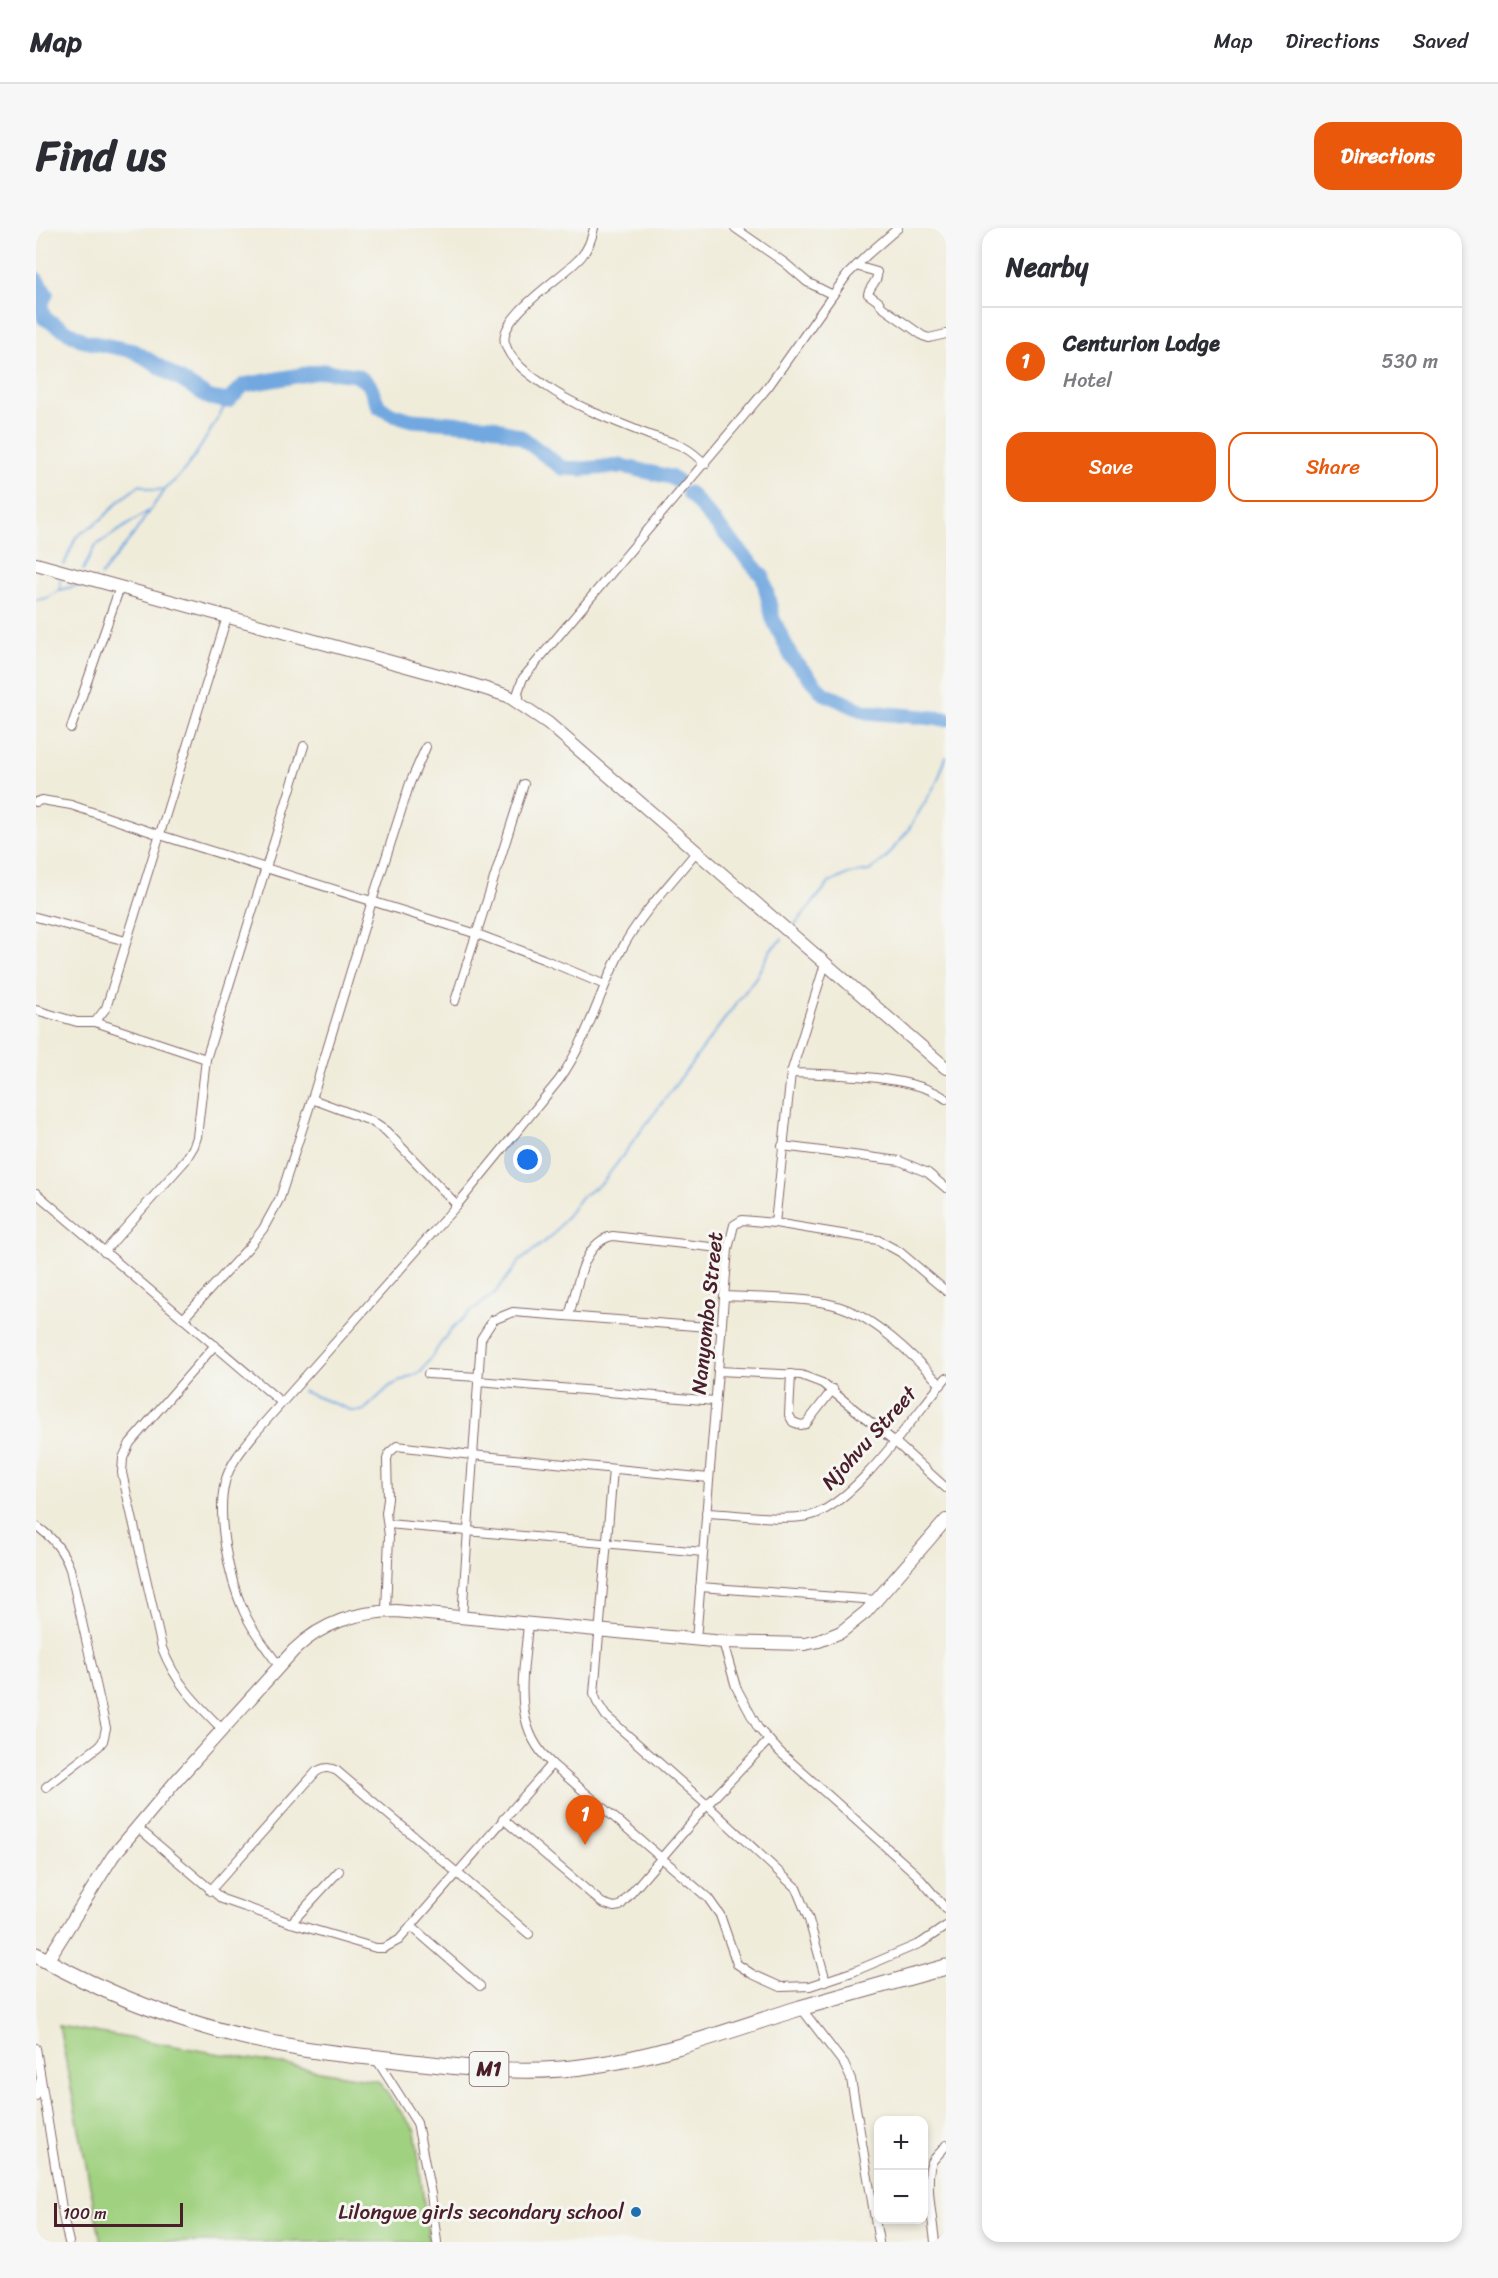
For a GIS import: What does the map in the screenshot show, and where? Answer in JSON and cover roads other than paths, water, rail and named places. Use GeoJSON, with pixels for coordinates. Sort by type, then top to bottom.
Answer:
{"type":"FeatureCollection","features":[{"type":"Feature","properties":{"kind":"highway","name":"M1"},"geometry":{"type":"LineString","coordinates":[[41,1958],[89,1984],[129,2001],[179,2019],[279,2044],[450,2066],[522,2071],[593,2066],[651,2054],[946,1966]]}},
{"type":"Feature","properties":{"kind":"street"},"geometry":{"type":"LineString","coordinates":[[594,228],[592,238],[582,256],[512,319],[504,335],[510,355],[520,366],[556,393],[651,435],[680,444],[688,448],[705,464]]}},
{"type":"Feature","properties":{"kind":"street"},"geometry":{"type":"LineString","coordinates":[[735,228],[785,263],[807,282],[833,295]]}},
{"type":"Feature","properties":{"kind":"street"},"geometry":{"type":"LineString","coordinates":[[520,703],[518,692],[523,678],[768,387],[856,266],[898,228]]}},
{"type":"Feature","properties":{"kind":"street"},"geometry":{"type":"LineString","coordinates":[[856,266],[877,272],[876,281],[868,294],[882,307],[923,336],[929,338],[946,334]]}},
{"type":"Feature","properties":{"kind":"street"},"geometry":{"type":"LineString","coordinates":[[36,564],[464,682],[496,692],[520,703],[548,723],[946,1068]]}},
{"type":"Feature","properties":{"kind":"street"},"geometry":{"type":"LineString","coordinates":[[71,728],[120,587]]}},
{"type":"Feature","properties":{"kind":"street"},"geometry":{"type":"LineString","coordinates":[[95,1022],[106,1008],[227,617]]}},
{"type":"Feature","properties":{"kind":"street"},"geometry":{"type":"LineString","coordinates":[[104,1252],[190,1154],[196,1137],[206,1059],[304,746]]}},
{"type":"Feature","properties":{"kind":"street"},"geometry":{"type":"LineString","coordinates":[[183,1319],[249,1247],[280,1198],[410,783],[426,747]]}},
{"type":"Feature","properties":{"kind":"street"},"geometry":{"type":"LineString","coordinates":[[455,1001],[524,784]]}},
{"type":"Feature","properties":{"kind":"street"},"geometry":{"type":"LineString","coordinates":[[36,802],[42,800],[71,805],[477,934],[605,986]]}},
{"type":"Feature","properties":{"kind":"street"},"geometry":{"type":"LineString","coordinates":[[279,1666],[257,1635],[239,1600],[225,1542],[222,1510],[225,1481],[233,1464],[281,1402],[457,1205],[572,1063],[629,937],[696,852]]}},
{"type":"Feature","properties":{"kind":"street"},"geometry":{"type":"LineString","coordinates":[[36,917],[126,941]]}},
{"type":"Feature","properties":{"kind":"street"},"geometry":{"type":"LineString","coordinates":[[825,964],[791,1073],[775,1223],[878,1240],[900,1252],[946,1292]]}},
{"type":"Feature","properties":{"kind":"street"},"geometry":{"type":"LineString","coordinates":[[36,1010],[77,1022],[95,1022],[206,1059]]}},
{"type":"Feature","properties":{"kind":"street"},"geometry":{"type":"LineString","coordinates":[[791,1073],[895,1081],[925,1087],[946,1099]]}},
{"type":"Feature","properties":{"kind":"street"},"geometry":{"type":"LineString","coordinates":[[312,1099],[371,1121],[386,1131],[457,1205]]}},
{"type":"Feature","properties":{"kind":"street"},"geometry":{"type":"LineString","coordinates":[[782,1146],[900,1161],[928,1173],[946,1188]]}},
{"type":"Feature","properties":{"kind":"street"},"geometry":{"type":"LineString","coordinates":[[36,1193],[281,1402]]}},
{"type":"Feature","properties":{"kind":"street","name":"Nanyombo Street"},"geometry":{"type":"LineString","coordinates":[[696,1640],[731,1230],[737,1222],[742,1220],[775,1223]]}},
{"type":"Feature","properties":{"kind":"street"},"geometry":{"type":"LineString","coordinates":[[569,1316],[586,1259],[594,1245],[606,1237],[728,1249]]}},
{"type":"Feature","properties":{"kind":"street"},"geometry":{"type":"LineString","coordinates":[[724,1296],[824,1303],[851,1311],[869,1322],[943,1381]]}},
{"type":"Feature","properties":{"kind":"street"},"geometry":{"type":"LineString","coordinates":[[462,1618],[481,1340],[493,1320],[513,1312],[721,1328]]}},
{"type":"Feature","properties":{"kind":"street"},"geometry":{"type":"LineString","coordinates":[[215,1345],[130,1443],[123,1458],[122,1473],[162,1648],[167,1661],[178,1683],[189,1697],[223,1730]]}},
{"type":"Feature","properties":{"kind":"street"},"geometry":{"type":"LineString","coordinates":[[718,1371],[791,1374],[812,1378],[833,1389],[946,1488]]}},
{"type":"Feature","properties":{"kind":"street"},"geometry":{"type":"LineString","coordinates":[[428,1374],[716,1401]]}},
{"type":"Feature","properties":{"kind":"street"},"geometry":{"type":"LineString","coordinates":[[791,1374],[789,1415],[793,1422],[801,1425],[806,1424],[833,1389]]}},
{"type":"Feature","properties":{"kind":"street","name":"Njohvu Street"},"geometry":{"type":"LineString","coordinates":[[706,1513],[796,1518],[823,1512],[845,1497],[867,1474],[943,1381]]}},
{"type":"Feature","properties":{"kind":"street"},"geometry":{"type":"LineString","coordinates":[[386,1611],[387,1459],[392,1449],[397,1446],[709,1478]]}},
{"type":"Feature","properties":{"kind":"street"},"geometry":{"type":"LineString","coordinates":[[613,1469],[594,1694],[601,1710],[796,1888],[809,1920],[826,1981]]}},
{"type":"Feature","properties":{"kind":"street"},"geometry":{"type":"LineString","coordinates":[[41,1958],[137,1827],[279,1666],[306,1639],[334,1622],[348,1617],[386,1611],[600,1629],[696,1640],[805,1644],[819,1641],[848,1628],[876,1600],[946,1520]]}},
{"type":"Feature","properties":{"kind":"street"},"geometry":{"type":"LineString","coordinates":[[388,1524],[703,1552]]}},
{"type":"Feature","properties":{"kind":"street"},"geometry":{"type":"LineString","coordinates":[[36,1526],[54,1540],[66,1558],[70,1569],[106,1728],[103,1741],[99,1746],[46,1787]]}},
{"type":"Feature","properties":{"kind":"street"},"geometry":{"type":"LineString","coordinates":[[700,1587],[876,1600]]}},
{"type":"Feature","properties":{"kind":"street"},"geometry":{"type":"LineString","coordinates":[[528,1624],[522,1699],[531,1738],[552,1764],[708,1898],[726,1927],[734,1958],[742,1969],[781,1987],[810,1986],[921,1943],[946,1926]]}},
{"type":"Feature","properties":{"kind":"street"},"geometry":{"type":"LineString","coordinates":[[723,1642],[731,1674],[742,1702],[769,1740],[916,1874],[946,1909]]}},
{"type":"Feature","properties":{"kind":"street"},"geometry":{"type":"LineString","coordinates":[[504,1819],[607,1906],[620,1906],[707,1805],[769,1740]]}},
{"type":"Feature","properties":{"kind":"street"},"geometry":{"type":"LineString","coordinates":[[137,1827],[222,1899],[291,1923],[376,1948],[384,1948],[399,1940],[552,1764]]}},
{"type":"Feature","properties":{"kind":"street"},"geometry":{"type":"LineString","coordinates":[[210,1891],[316,1772],[323,1767],[337,1770],[530,1934]]}},
{"type":"Feature","properties":{"kind":"street"},"geometry":{"type":"LineString","coordinates":[[291,1923],[339,1871]]}},
{"type":"Feature","properties":{"kind":"street"},"geometry":{"type":"LineString","coordinates":[[411,1926],[480,1986]]}},
{"type":"Feature","properties":{"kind":"street"},"geometry":{"type":"LineString","coordinates":[[801,2008],[844,2064],[851,2079],[879,2242]]}},
{"type":"Feature","properties":{"kind":"street"},"geometry":{"type":"LineString","coordinates":[[36,2048],[69,2242]]}},
{"type":"Feature","properties":{"kind":"street"},"geometry":{"type":"LineString","coordinates":[[375,2057],[417,2123],[431,2193],[437,2242]]}},
{"type":"Feature","properties":{"kind":"street"},"geometry":{"type":"LineString","coordinates":[[36,2096],[41,2078]]}},
{"type":"Feature","properties":{"kind":"street"},"geometry":{"type":"LineString","coordinates":[[935,2242],[931,2166],[933,2160],[939,2156],[946,2145]]}},
{"type":"Feature","properties":{"kind":"waterway"},"geometry":{"type":"LineString","coordinates":[[36,279],[46,294],[41,305],[44,318],[84,341],[134,351],[210,398],[228,401],[244,385],[324,371],[356,375],[369,384],[379,407],[394,415],[412,420],[492,426],[521,437],[562,468],[622,466],[670,477],[677,481]]}},
{"type":"Feature","properties":{"kind":"waterway"},"geometry":{"type":"LineString","coordinates":[[64,565],[76,537],[103,518],[120,500],[140,485],[160,490],[176,480],[200,447],[228,401]]}},
{"type":"Feature","properties":{"kind":"waterway"},"geometry":{"type":"LineString","coordinates":[[83,570],[95,546],[150,510],[166,488]]}},
{"type":"Feature","properties":{"kind":"waterway"},"geometry":{"type":"LineString","coordinates":[[689,493],[763,577],[773,619],[792,658],[823,693],[866,712],[946,719]]}},
{"type":"Feature","properties":{"kind":"waterway"},"geometry":{"type":"LineString","coordinates":[[101,575],[148,513]]}},
{"type":"Feature","properties":{"kind":"waterway"},"geometry":{"type":"LineString","coordinates":[[36,600],[47,598],[60,590],[60,580]]}},
{"type":"Feature","properties":{"kind":"waterway"},"geometry":{"type":"LineString","coordinates":[[60,590],[79,585],[97,590]]}},
{"type":"Feature","properties":{"kind":"waterway"},"geometry":{"type":"LineString","coordinates":[[792,928],[829,883],[848,874],[869,871],[885,859],[907,832],[937,782],[946,757]]}},
{"type":"Feature","properties":{"kind":"waterway"},"geometry":{"type":"LineString","coordinates":[[302,1391],[353,1411],[363,1411],[390,1386],[422,1371],[448,1333],[471,1311],[495,1293],[520,1261],[553,1235],[581,1197],[603,1182],[756,977],[771,949],[782,939]]}},
{"type":"Feature","properties":{"kind":"place","name":"Centurion Lodge"},"geometry":{"type":"Point","coordinates":[585,1845]}},
{"type":"Feature","properties":{"kind":"place","name":"Lilongwe girls secondary school"},"geometry":{"type":"Point","coordinates":[636,2212]}}]}
